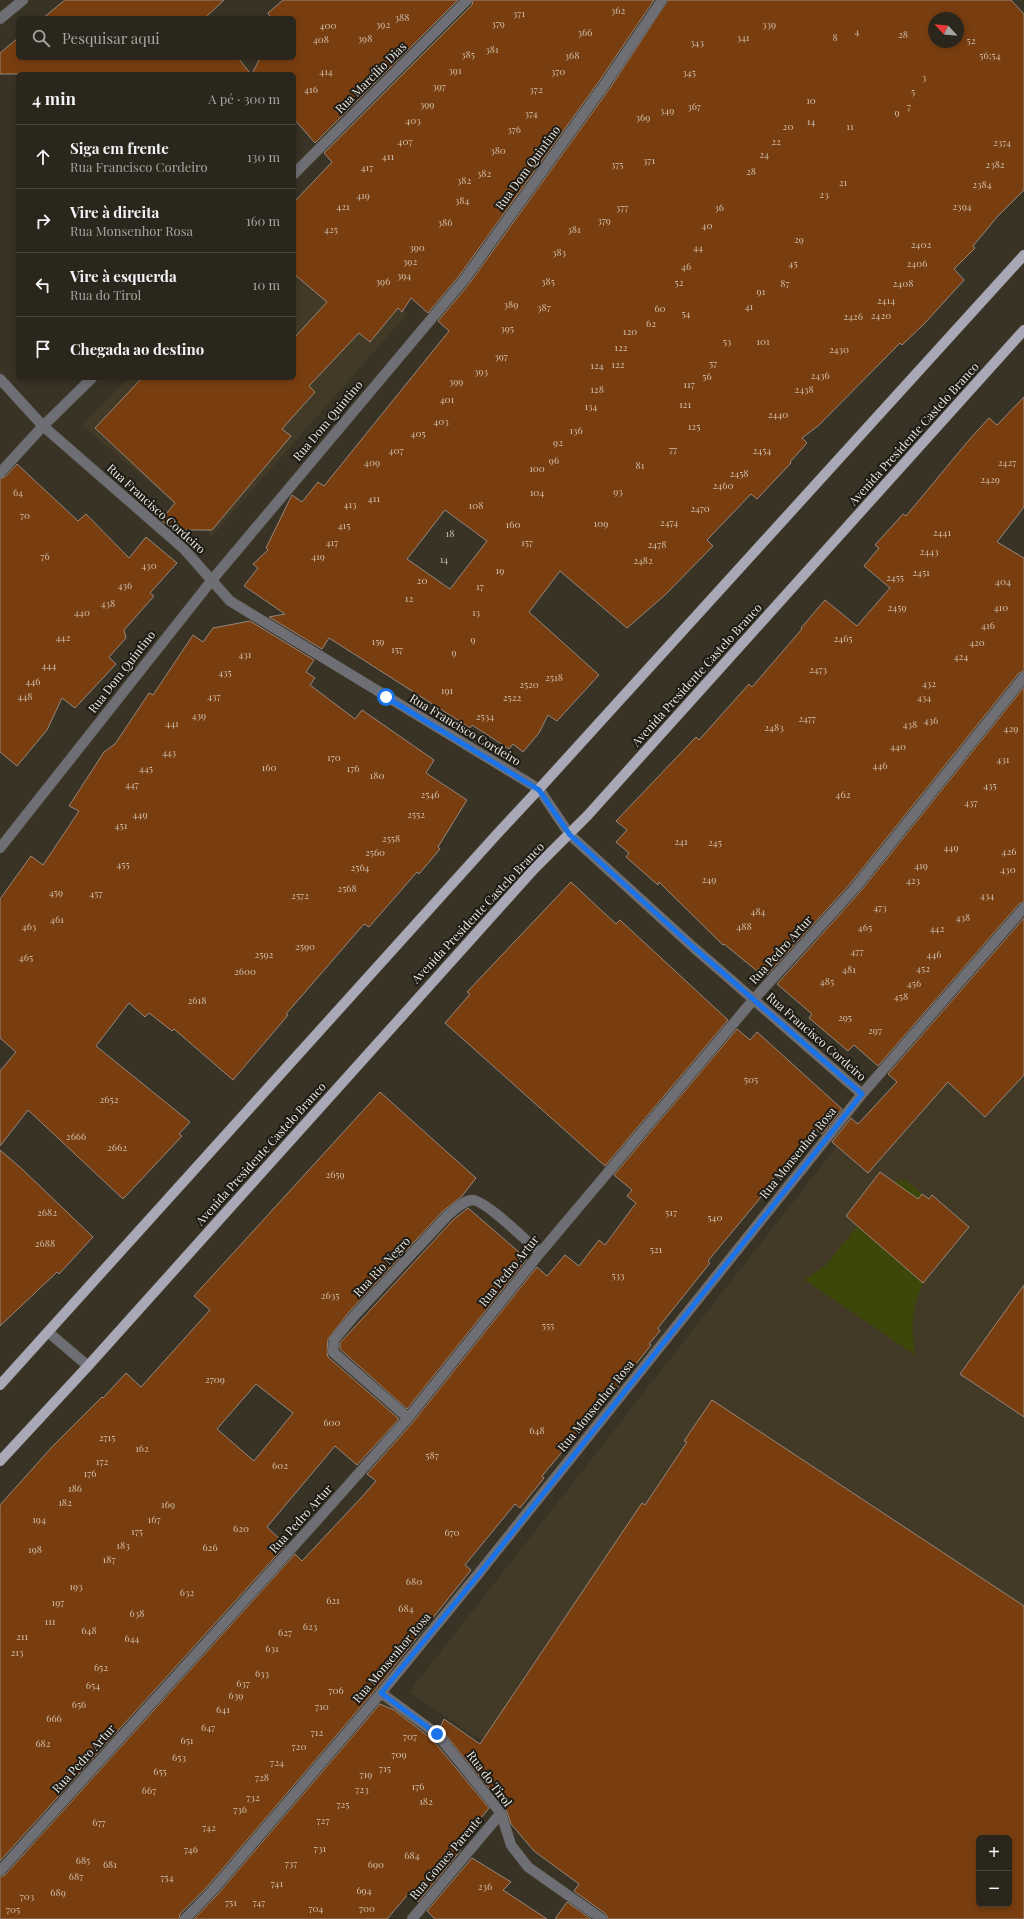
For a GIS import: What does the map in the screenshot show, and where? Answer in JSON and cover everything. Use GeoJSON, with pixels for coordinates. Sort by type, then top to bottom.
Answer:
{"type":"FeatureCollection","features":[{"type":"Feature","properties":{"kind":"main road"},"geometry":{"type":"LineString","coordinates":[[0,1385],[498,833],[539,790],[1024,255]]}},
{"type":"Feature","properties":{"kind":"main road","name":"Avenida Presidente Castelo Branco"},"geometry":{"type":"LineString","coordinates":[[0,1461],[88,1366],[535,868],[570,835],[1024,330]]}},
{"type":"Feature","properties":{"kind":"street"},"geometry":{"type":"LineString","coordinates":[[0,19],[23,0]]}},
{"type":"Feature","properties":{"kind":"street","name":"Rua Marcílio Dias"},"geometry":{"type":"LineString","coordinates":[[296,172],[467,0]]}},
{"type":"Feature","properties":{"kind":"street","name":"Rua Dom Quintino"},"geometry":{"type":"LineString","coordinates":[[0,848],[212,580],[464,280],[605,84],[662,0]]}},
{"type":"Feature","properties":{"kind":"street","name":"Rua Francisco Cordeiro"},"geometry":{"type":"LineString","coordinates":[[0,379],[43,426],[184,549],[230,601],[539,790],[570,835],[692,946],[862,1094]]}},
{"type":"Feature","properties":{"kind":"street"},"geometry":{"type":"LineString","coordinates":[[0,473],[43,426],[90,380]]}},
{"type":"Feature","properties":{"kind":"street","name":"Rua Pedro Artur"},"geometry":{"type":"LineString","coordinates":[[0,1871],[311,1528],[408,1418],[540,1253],[754,999],[855,888],[1024,677]]}},
{"type":"Feature","properties":{"kind":"street","name":"Rua Monsenhor Rosa"},"geometry":{"type":"LineString","coordinates":[[185,1919],[217,1885],[381,1693],[480,1573],[862,1094],[1024,908]]}},
{"type":"Feature","properties":{"kind":"street","name":"Rua Rio Negro"},"geometry":{"type":"LineString","coordinates":[[408,1418],[333,1352],[334,1340],[354,1316],[448,1215],[465,1202],[474,1200],[485,1205],[540,1253]]}},
{"type":"Feature","properties":{"kind":"street"},"geometry":{"type":"LineString","coordinates":[[48,1332],[88,1366]]}},
{"type":"Feature","properties":{"kind":"street","name":"Rua do Tirol"},"geometry":{"type":"LineString","coordinates":[[381,1693],[437,1734],[501,1813],[511,1845],[528,1867],[602,1919]]}},
{"type":"Feature","properties":{"kind":"street","name":"Rua Gomes Parente"},"geometry":{"type":"LineString","coordinates":[[412,1919],[501,1813]]}},
{"type":"Feature","properties":{"kind":"shaded area"},"geometry":{"type":"Polygon","coordinates":[[[296,220],[402,312],[408,313],[212,536],[82,425],[127,380],[296,380],[296,220]]]}},
{"type":"Feature","properties":{"kind":"shaded area"},"geometry":{"type":"Polygon","coordinates":[[[1024,942],[1024,1919],[749,1919],[409,1692],[837,1146],[1024,942]]]}},
{"type":"Feature","properties":{"kind":"green space"},"geometry":{"type":"Polygon","coordinates":[[[906,1180],[922,1194],[880,1245],[923,1283],[919,1292],[913,1318],[915,1355],[805,1280],[827,1264],[893,1181],[906,1180]]]}},
{"type":"Feature","properties":{"kind":"building"},"geometry":{"type":"Polygon","coordinates":[[[65,0],[224,0],[207,16],[45,16],[65,0]]]}},
{"type":"Feature","properties":{"kind":"building"},"geometry":{"type":"Polygon","coordinates":[[[283,0],[458,0],[315,143],[296,121],[296,72],[253,72],[259,60],[296,60],[296,16],[270,16],[268,13],[283,0]]]}},
{"type":"Feature","properties":{"kind":"building"},"geometry":{"type":"Polygon","coordinates":[[[473,0],[654,0],[600,80],[459,276],[428,313],[411,298],[402,312],[398,308],[370,342],[359,333],[309,386],[315,392],[282,429],[291,436],[212,530],[172,530],[161,520],[175,503],[95,428],[140,380],[296,380],[296,336],[327,302],[296,276],[296,200],[332,162],[324,153],[472,5],[473,0]]]}},
{"type":"Feature","properties":{"kind":"building"},"geometry":{"type":"Polygon","coordinates":[[[668,0],[1011,0],[1024,14],[1024,190],[997,217],[973,246],[975,248],[954,269],[964,280],[924,324],[902,345],[900,343],[818,426],[802,438],[807,443],[790,462],[791,463],[757,499],[751,494],[707,540],[713,546],[665,595],[627,628],[560,571],[529,612],[599,675],[557,721],[548,715],[539,733],[523,752],[513,744],[509,749],[472,725],[470,728],[329,638],[322,649],[269,617],[285,614],[244,586],[258,568],[253,564],[268,550],[266,548],[292,495],[302,502],[318,482],[324,486],[449,331],[438,321],[469,284],[610,88],[668,0]],[[445,510],[407,559],[450,589],[487,541],[445,510]]]}},
{"type":"Feature","properties":{"kind":"building"},"geometry":{"type":"Polygon","coordinates":[[[16,40],[16,60],[240,60],[249,72],[16,72],[16,74],[0,74],[0,53],[16,40]]]}},
{"type":"Feature","properties":{"kind":"building"},"geometry":{"type":"Polygon","coordinates":[[[1024,397],[1024,507],[997,542],[1024,558],[1024,671],[1019,673],[850,884],[767,975],[759,968],[757,971],[724,944],[723,945],[659,882],[658,885],[626,857],[629,853],[616,842],[627,830],[616,821],[696,737],[699,740],[749,684],[752,687],[825,600],[857,626],[890,588],[864,566],[879,548],[875,545],[903,514],[906,516],[989,418],[997,425],[1024,397]]]}},
{"type":"Feature","properties":{"kind":"building"},"geometry":{"type":"Polygon","coordinates":[[[17,464],[78,521],[86,514],[129,558],[146,537],[177,563],[150,593],[154,596],[124,630],[126,638],[109,657],[116,664],[75,708],[62,698],[47,730],[17,766],[0,752],[0,479],[5,477],[17,464]]]}},
{"type":"Feature","properties":{"kind":"building"},"geometry":{"type":"Polygon","coordinates":[[[250,621],[314,660],[306,672],[315,678],[310,685],[355,719],[362,710],[434,760],[426,773],[467,800],[438,847],[440,849],[419,874],[417,872],[369,927],[364,924],[286,1014],[288,1015],[233,1080],[174,1029],[172,1031],[149,1013],[145,1017],[129,1003],[96,1046],[190,1122],[179,1134],[182,1136],[123,1199],[28,1110],[0,1146],[0,1071],[16,1052],[0,1038],[0,899],[31,856],[43,865],[79,811],[69,806],[104,752],[115,744],[149,693],[153,695],[193,635],[203,642],[213,628],[250,621]]]}},
{"type":"Feature","properties":{"kind":"building"},"geometry":{"type":"Polygon","coordinates":[[[1024,687],[1024,902],[1019,904],[878,1066],[854,1045],[848,1051],[809,1018],[812,1014],[777,984],[860,892],[1024,687]]]}},
{"type":"Feature","properties":{"kind":"building"},"geometry":{"type":"Polygon","coordinates":[[[571,882],[616,924],[620,920],[728,1020],[605,1166],[445,1023],[470,994],[467,992],[571,882]]]}},
{"type":"Feature","properties":{"kind":"building"},"geometry":{"type":"Polygon","coordinates":[[[1024,918],[1024,1075],[985,1117],[948,1082],[868,1173],[832,1142],[851,1118],[858,1124],[897,1082],[888,1074],[1024,918]]]}},
{"type":"Feature","properties":{"kind":"building"},"geometry":{"type":"Polygon","coordinates":[[[737,1029],[750,1040],[757,1032],[842,1109],[822,1134],[816,1129],[759,1195],[761,1197],[708,1261],[710,1263],[658,1328],[660,1331],[649,1344],[651,1345],[594,1417],[592,1416],[542,1476],[544,1478],[520,1508],[515,1504],[465,1565],[471,1570],[376,1689],[207,1887],[180,1914],[179,1919],[0,1919],[0,1877],[5,1875],[295,1554],[302,1561],[376,1481],[367,1474],[413,1422],[537,1267],[547,1276],[565,1255],[579,1266],[599,1240],[605,1245],[636,1203],[627,1196],[632,1190],[614,1175],[737,1029]]]}},
{"type":"Feature","properties":{"kind":"building"},"geometry":{"type":"Polygon","coordinates":[[[380,1092],[476,1178],[462,1196],[443,1211],[349,1312],[328,1339],[328,1357],[399,1419],[357,1465],[335,1446],[267,1527],[286,1545],[0,1861],[0,1505],[52,1447],[102,1397],[103,1398],[126,1373],[141,1387],[210,1310],[194,1296],[380,1092]],[[256,1384],[217,1429],[254,1461],[293,1413],[256,1384]]]}},
{"type":"Feature","properties":{"kind":"building"},"geometry":{"type":"Polygon","coordinates":[[[0,1150],[93,1237],[59,1274],[57,1272],[0,1326],[0,1150]]]}},
{"type":"Feature","properties":{"kind":"building"},"geometry":{"type":"Polygon","coordinates":[[[880,1172],[918,1199],[922,1194],[929,1199],[932,1195],[969,1227],[923,1283],[846,1216],[880,1172]]]}},
{"type":"Feature","properties":{"kind":"building"},"geometry":{"type":"Polygon","coordinates":[[[468,1208],[527,1259],[407,1409],[340,1349],[340,1343],[453,1220],[468,1208]]]}},
{"type":"Feature","properties":{"kind":"building"},"geometry":{"type":"Polygon","coordinates":[[[1024,1285],[1024,1417],[960,1374],[1024,1285]]]}},
{"type":"Feature","properties":{"kind":"building"},"geometry":{"type":"Polygon","coordinates":[[[712,1400],[1024,1606],[1024,1919],[608,1919],[606,1914],[574,1891],[579,1884],[534,1851],[511,1824],[506,1809],[440,1728],[444,1719],[480,1744],[642,1503],[645,1505],[687,1442],[684,1441],[712,1400]]]}},
{"type":"Feature","properties":{"kind":"building"},"geometry":{"type":"Polygon","coordinates":[[[380,1704],[394,1710],[432,1739],[489,1808],[457,1848],[461,1850],[418,1902],[409,1893],[387,1919],[194,1919],[217,1895],[380,1704]]]}},
{"type":"Feature","properties":{"kind":"building"},"geometry":{"type":"Polygon","coordinates":[[[472,1858],[511,1882],[503,1890],[547,1919],[435,1919],[427,1911],[472,1858]]]}},
{"type":"Feature","properties":{"kind":"building"},"geometry":{"type":"Polygon","coordinates":[[[567,1902],[591,1919],[555,1919],[567,1902]]]}},
{"type":"Feature","properties":{"kind":"route"},"geometry":{"type":"LineString","coordinates":[[386,697],[539,790],[570,835],[692,946],[862,1094],[480,1573],[381,1693],[437,1734]]}}]}
